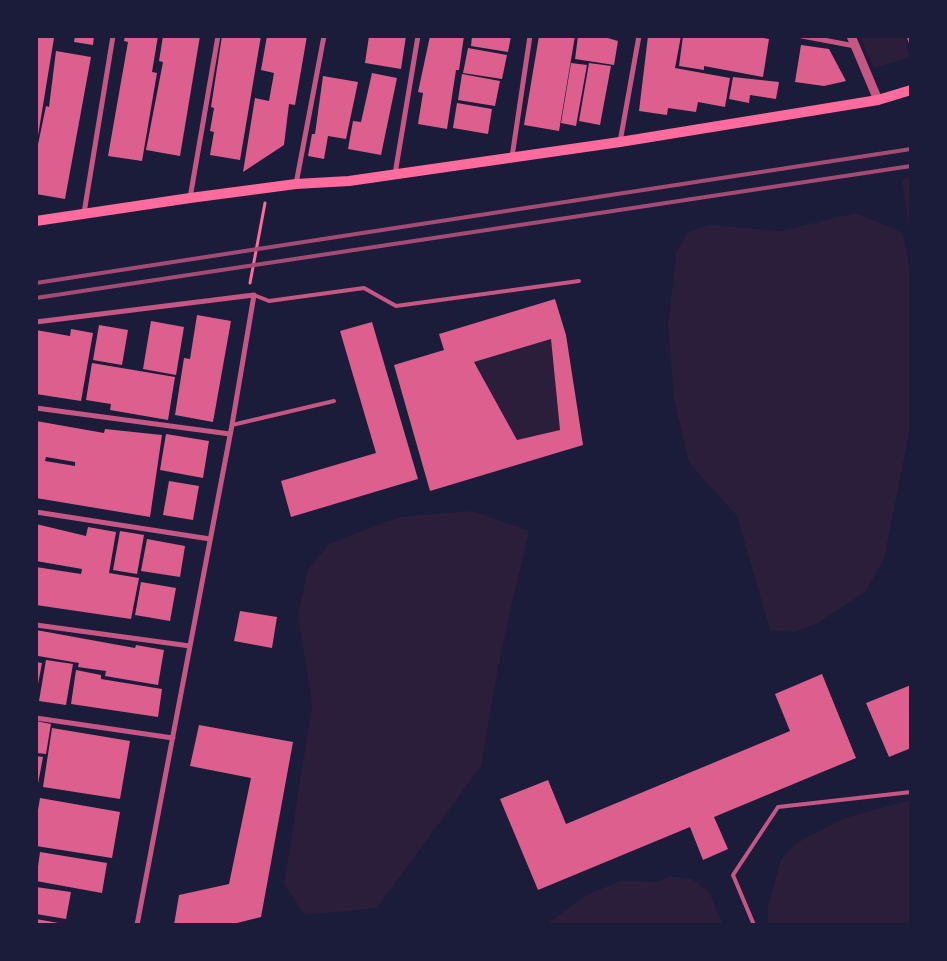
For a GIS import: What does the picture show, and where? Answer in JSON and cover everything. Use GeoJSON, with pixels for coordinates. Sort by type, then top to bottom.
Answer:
{"type":"FeatureCollection","features":[{"type":"Feature","properties":{"kind":"main road"},"geometry":{"type":"LineString","coordinates":[[36,221],[296,184],[349,181],[620,142],[878,100],[911,90]]}},
{"type":"Feature","properties":{"kind":"street"},"geometry":{"type":"LineString","coordinates":[[83,214],[113,36]]}},
{"type":"Feature","properties":{"kind":"street"},"geometry":{"type":"LineString","coordinates":[[190,198],[218,36]]}},
{"type":"Feature","properties":{"kind":"street"},"geometry":{"type":"LineString","coordinates":[[296,184],[324,36]]}},
{"type":"Feature","properties":{"kind":"street"},"geometry":{"type":"LineString","coordinates":[[395,174],[418,36]]}},
{"type":"Feature","properties":{"kind":"street"},"geometry":{"type":"LineString","coordinates":[[512,158],[530,36]]}},
{"type":"Feature","properties":{"kind":"street"},"geometry":{"type":"LineString","coordinates":[[620,142],[639,36]]}},
{"type":"Feature","properties":{"kind":"street"},"geometry":{"type":"LineString","coordinates":[[802,36],[855,46]]}},
{"type":"Feature","properties":{"kind":"street"},"geometry":{"type":"LineString","coordinates":[[851,36],[878,100]]}},
{"type":"Feature","properties":{"kind":"street"},"geometry":{"type":"LineString","coordinates":[[909,36],[911,42]]}},
{"type":"Feature","properties":{"kind":"street"},"geometry":{"type":"LineString","coordinates":[[36,322],[254,295],[232,425],[137,925]]}},
{"type":"Feature","properties":{"kind":"street"},"geometry":{"type":"LineString","coordinates":[[36,408],[230,434]]}},
{"type":"Feature","properties":{"kind":"street"},"geometry":{"type":"LineString","coordinates":[[36,512],[210,539]]}},
{"type":"Feature","properties":{"kind":"street"},"geometry":{"type":"LineString","coordinates":[[36,625],[190,646]]}},
{"type":"Feature","properties":{"kind":"street"},"geometry":{"type":"LineString","coordinates":[[36,718],[173,738]]}},
{"type":"Feature","properties":{"kind":"lane"},"geometry":{"type":"LineString","coordinates":[[254,295],[269,301],[364,288],[396,306],[579,281]]}},
{"type":"Feature","properties":{"kind":"lane"},"geometry":{"type":"LineString","coordinates":[[232,425],[334,401]]}},
{"type":"Feature","properties":{"kind":"lane"},"geometry":{"type":"LineString","coordinates":[[754,925],[733,875],[778,807],[911,792]]}},
{"type":"Feature","properties":{"kind":"path"},"geometry":{"type":"LineString","coordinates":[[247,296],[267,189]]}},
{"type":"Feature","properties":{"kind":"shaded area"},"geometry":{"type":"Polygon","coordinates":[[[860,36],[904,36],[910,57],[874,68],[860,36]]]}},
{"type":"Feature","properties":{"kind":"shaded area"},"geometry":{"type":"Polygon","coordinates":[[[911,178],[911,239],[902,179],[911,178]]]}},
{"type":"Feature","properties":{"kind":"shaded area"},"geometry":{"type":"Polygon","coordinates":[[[856,213],[903,233],[911,279],[911,424],[884,559],[865,592],[816,624],[794,632],[770,630],[737,516],[689,463],[674,399],[668,326],[676,253],[688,232],[710,225],[781,231],[856,213]]]}},
{"type":"Feature","properties":{"kind":"shaded area"},"geometry":{"type":"Polygon","coordinates":[[[551,339],[560,430],[517,440],[474,362],[551,339]]]}},
{"type":"Feature","properties":{"kind":"shaded area"},"geometry":{"type":"Polygon","coordinates":[[[472,511],[529,531],[502,646],[481,766],[377,908],[305,915],[284,884],[312,706],[298,614],[308,569],[330,543],[400,517],[472,511]]]}},
{"type":"Feature","properties":{"kind":"shaded area"},"geometry":{"type":"Polygon","coordinates":[[[911,800],[911,925],[768,925],[768,907],[781,859],[797,843],[842,819],[911,800]]]}},
{"type":"Feature","properties":{"kind":"shaded area"},"geometry":{"type":"Polygon","coordinates":[[[669,876],[692,879],[709,892],[723,925],[545,925],[588,894],[621,881],[658,882],[669,876]]]}},
{"type":"Feature","properties":{"kind":"building"},"geometry":{"type":"Polygon","coordinates":[[[36,36],[54,38],[37,142],[36,142],[36,36]]]}},
{"type":"Feature","properties":{"kind":"building"},"geometry":{"type":"Polygon","coordinates":[[[75,36],[94,36],[93,45],[74,42],[75,36]]]}},
{"type":"Feature","properties":{"kind":"building"},"geometry":{"type":"Polygon","coordinates":[[[125,36],[158,36],[152,72],[157,73],[142,161],[108,156],[128,42],[124,41],[125,36]]]}},
{"type":"Feature","properties":{"kind":"building"},"geometry":{"type":"Polygon","coordinates":[[[163,36],[200,36],[180,156],[146,150],[163,62],[159,61],[163,36]]]}},
{"type":"Feature","properties":{"kind":"building"},"geometry":{"type":"Polygon","coordinates":[[[222,36],[261,36],[240,160],[210,155],[214,132],[210,131],[214,108],[211,107],[222,36]]]}},
{"type":"Feature","properties":{"kind":"building"},"geometry":{"type":"Polygon","coordinates":[[[267,36],[307,36],[295,105],[289,104],[284,145],[243,172],[255,98],[269,101],[274,73],[261,70],[267,36]]]}},
{"type":"Feature","properties":{"kind":"building"},"geometry":{"type":"Polygon","coordinates":[[[369,36],[406,36],[401,69],[365,63],[369,36]]]}},
{"type":"Feature","properties":{"kind":"building"},"geometry":{"type":"Polygon","coordinates":[[[430,36],[464,36],[459,70],[456,70],[447,129],[418,124],[423,93],[418,92],[430,36]]]}},
{"type":"Feature","properties":{"kind":"building"},"geometry":{"type":"Polygon","coordinates":[[[472,36],[511,36],[508,52],[471,46],[472,36]]]}},
{"type":"Feature","properties":{"kind":"building"},"geometry":{"type":"Polygon","coordinates":[[[539,36],[575,36],[559,131],[524,125],[539,36]]]}},
{"type":"Feature","properties":{"kind":"building"},"geometry":{"type":"Polygon","coordinates":[[[578,36],[601,36],[618,41],[614,65],[575,59],[578,36]]]}},
{"type":"Feature","properties":{"kind":"building"},"geometry":{"type":"Polygon","coordinates":[[[648,36],[681,36],[675,68],[730,78],[725,107],[698,102],[696,112],[668,108],[667,115],[639,111],[648,36]]]}},
{"type":"Feature","properties":{"kind":"building"},"geometry":{"type":"Polygon","coordinates":[[[683,36],[752,36],[769,39],[763,77],[704,66],[704,70],[679,66],[683,36]]]}},
{"type":"Feature","properties":{"kind":"building"},"geometry":{"type":"Polygon","coordinates":[[[801,45],[829,49],[846,81],[824,86],[795,82],[801,45]]]}},
{"type":"Feature","properties":{"kind":"building"},"geometry":{"type":"Polygon","coordinates":[[[468,48],[507,55],[502,79],[463,73],[468,48]]]}},
{"type":"Feature","properties":{"kind":"building"},"geometry":{"type":"Polygon","coordinates":[[[56,51],[91,57],[65,199],[36,194],[36,154],[46,106],[49,107],[56,51]]]}},
{"type":"Feature","properties":{"kind":"building"},"geometry":{"type":"Polygon","coordinates":[[[571,63],[587,65],[576,126],[561,123],[571,63]]]}},
{"type":"Feature","properties":{"kind":"building"},"geometry":{"type":"Polygon","coordinates":[[[589,63],[611,66],[600,125],[579,121],[589,63]]]}},
{"type":"Feature","properties":{"kind":"building"},"geometry":{"type":"Polygon","coordinates":[[[372,73],[397,78],[381,155],[348,149],[353,121],[361,122],[372,73]]]}},
{"type":"Feature","properties":{"kind":"building"},"geometry":{"type":"Polygon","coordinates":[[[462,74],[500,81],[495,106],[458,100],[462,74]]]}},
{"type":"Feature","properties":{"kind":"building"},"geometry":{"type":"Polygon","coordinates":[[[323,76],[358,82],[346,139],[328,136],[324,159],[308,156],[312,134],[315,134],[323,76]]]}},
{"type":"Feature","properties":{"kind":"building"},"geometry":{"type":"Polygon","coordinates":[[[733,77],[779,82],[776,99],[750,95],[749,103],[729,99],[733,77]]]}},
{"type":"Feature","properties":{"kind":"building"},"geometry":{"type":"Polygon","coordinates":[[[457,103],[492,109],[488,134],[453,128],[457,103]]]}},
{"type":"Feature","properties":{"kind":"building"},"geometry":{"type":"Polygon","coordinates":[[[555,299],[566,335],[583,445],[430,491],[394,365],[444,350],[439,334],[555,299]],[[551,339],[474,362],[517,440],[560,430],[551,339]]]}},
{"type":"Feature","properties":{"kind":"building"},"geometry":{"type":"Polygon","coordinates":[[[197,315],[231,321],[213,422],[175,415],[184,358],[190,359],[197,315]]]}},
{"type":"Feature","properties":{"kind":"building"},"geometry":{"type":"Polygon","coordinates":[[[151,321],[184,327],[176,375],[143,369],[151,321]]]}},
{"type":"Feature","properties":{"kind":"building"},"geometry":{"type":"Polygon","coordinates":[[[372,322],[418,479],[291,517],[281,481],[376,453],[340,331],[372,322]]]}},
{"type":"Feature","properties":{"kind":"building"},"geometry":{"type":"Polygon","coordinates":[[[99,325],[128,330],[122,365],[93,360],[99,325]]]}},
{"type":"Feature","properties":{"kind":"building"},"geometry":{"type":"Polygon","coordinates":[[[71,329],[93,333],[81,401],[36,394],[36,330],[70,336],[71,329]]]}},
{"type":"Feature","properties":{"kind":"building"},"geometry":{"type":"Polygon","coordinates":[[[92,363],[175,377],[168,420],[110,410],[111,404],[86,400],[92,363]]]}},
{"type":"Feature","properties":{"kind":"building"},"geometry":{"type":"Polygon","coordinates":[[[36,421],[104,433],[105,429],[162,435],[150,517],[36,498],[36,421]],[[46,457],[45,461],[75,466],[75,462],[46,457]]]}},
{"type":"Feature","properties":{"kind":"building"},"geometry":{"type":"Polygon","coordinates":[[[166,434],[209,441],[203,478],[160,470],[166,434]]]}},
{"type":"Feature","properties":{"kind":"building"},"geometry":{"type":"Polygon","coordinates":[[[169,481],[199,486],[193,520],[163,515],[169,481]]]}},
{"type":"Feature","properties":{"kind":"building"},"geometry":{"type":"Polygon","coordinates":[[[36,524],[86,536],[88,527],[116,532],[109,573],[139,578],[131,619],[36,605],[36,567],[81,574],[82,569],[36,561],[36,524]]]}},
{"type":"Feature","properties":{"kind":"building"},"geometry":{"type":"Polygon","coordinates":[[[120,531],[144,535],[137,574],[113,570],[120,531]]]}},
{"type":"Feature","properties":{"kind":"building"},"geometry":{"type":"Polygon","coordinates":[[[147,539],[185,546],[180,577],[141,571],[147,539]]]}},
{"type":"Feature","properties":{"kind":"building"},"geometry":{"type":"Polygon","coordinates":[[[141,582],[176,588],[170,621],[135,615],[141,582]]]}},
{"type":"Feature","properties":{"kind":"building"},"geometry":{"type":"Polygon","coordinates":[[[240,611],[277,617],[272,648],[234,641],[240,611]]]}},
{"type":"Feature","properties":{"kind":"building"},"geometry":{"type":"Polygon","coordinates":[[[36,630],[135,648],[136,645],[164,650],[158,685],[105,676],[106,671],[78,667],[79,663],[38,656],[36,660],[36,630]]]}},
{"type":"Feature","properties":{"kind":"building"},"geometry":{"type":"Polygon","coordinates":[[[46,660],[73,664],[66,705],[39,701],[46,660]]]}},
{"type":"Feature","properties":{"kind":"building"},"geometry":{"type":"Polygon","coordinates":[[[36,662],[42,663],[37,689],[36,689],[36,662]]]}},
{"type":"Feature","properties":{"kind":"building"},"geometry":{"type":"Polygon","coordinates":[[[76,670],[101,675],[101,679],[162,689],[158,717],[71,704],[76,670]]]}},
{"type":"Feature","properties":{"kind":"building"},"geometry":{"type":"Polygon","coordinates":[[[822,674],[856,758],[714,817],[728,849],[703,860],[690,827],[538,890],[500,799],[548,780],[566,824],[790,731],[775,694],[822,674]]]}},
{"type":"Feature","properties":{"kind":"building"},"geometry":{"type":"Polygon","coordinates":[[[911,685],[911,748],[889,757],[866,703],[911,685]]]}},
{"type":"Feature","properties":{"kind":"building"},"geometry":{"type":"Polygon","coordinates":[[[36,721],[51,724],[46,754],[36,753],[36,721]]]}},
{"type":"Feature","properties":{"kind":"building"},"geometry":{"type":"Polygon","coordinates":[[[199,725],[293,742],[261,917],[229,925],[174,925],[179,895],[229,884],[251,778],[190,766],[199,725]]]}},
{"type":"Feature","properties":{"kind":"building"},"geometry":{"type":"Polygon","coordinates":[[[52,728],[130,741],[120,799],[43,787],[52,728]]]}},
{"type":"Feature","properties":{"kind":"building"},"geometry":{"type":"Polygon","coordinates":[[[36,756],[43,757],[37,789],[36,789],[36,756]]]}},
{"type":"Feature","properties":{"kind":"building"},"geometry":{"type":"Polygon","coordinates":[[[40,798],[120,812],[112,858],[36,846],[36,822],[40,798]]]}},
{"type":"Feature","properties":{"kind":"building"},"geometry":{"type":"Polygon","coordinates":[[[40,852],[107,863],[102,893],[36,881],[40,852]]]}},
{"type":"Feature","properties":{"kind":"building"},"geometry":{"type":"Polygon","coordinates":[[[36,887],[71,892],[66,919],[36,914],[36,887]]]}},
{"type":"Feature","properties":{"kind":"building"},"geometry":{"type":"Polygon","coordinates":[[[36,919],[64,924],[64,925],[36,925],[36,919]]]}},
{"type":"Feature","properties":{"kind":"railway"},"geometry":{"type":"LineString","coordinates":[[36,283],[911,149]]}},
{"type":"Feature","properties":{"kind":"railway"},"geometry":{"type":"LineString","coordinates":[[36,298],[911,166]]}}]}
